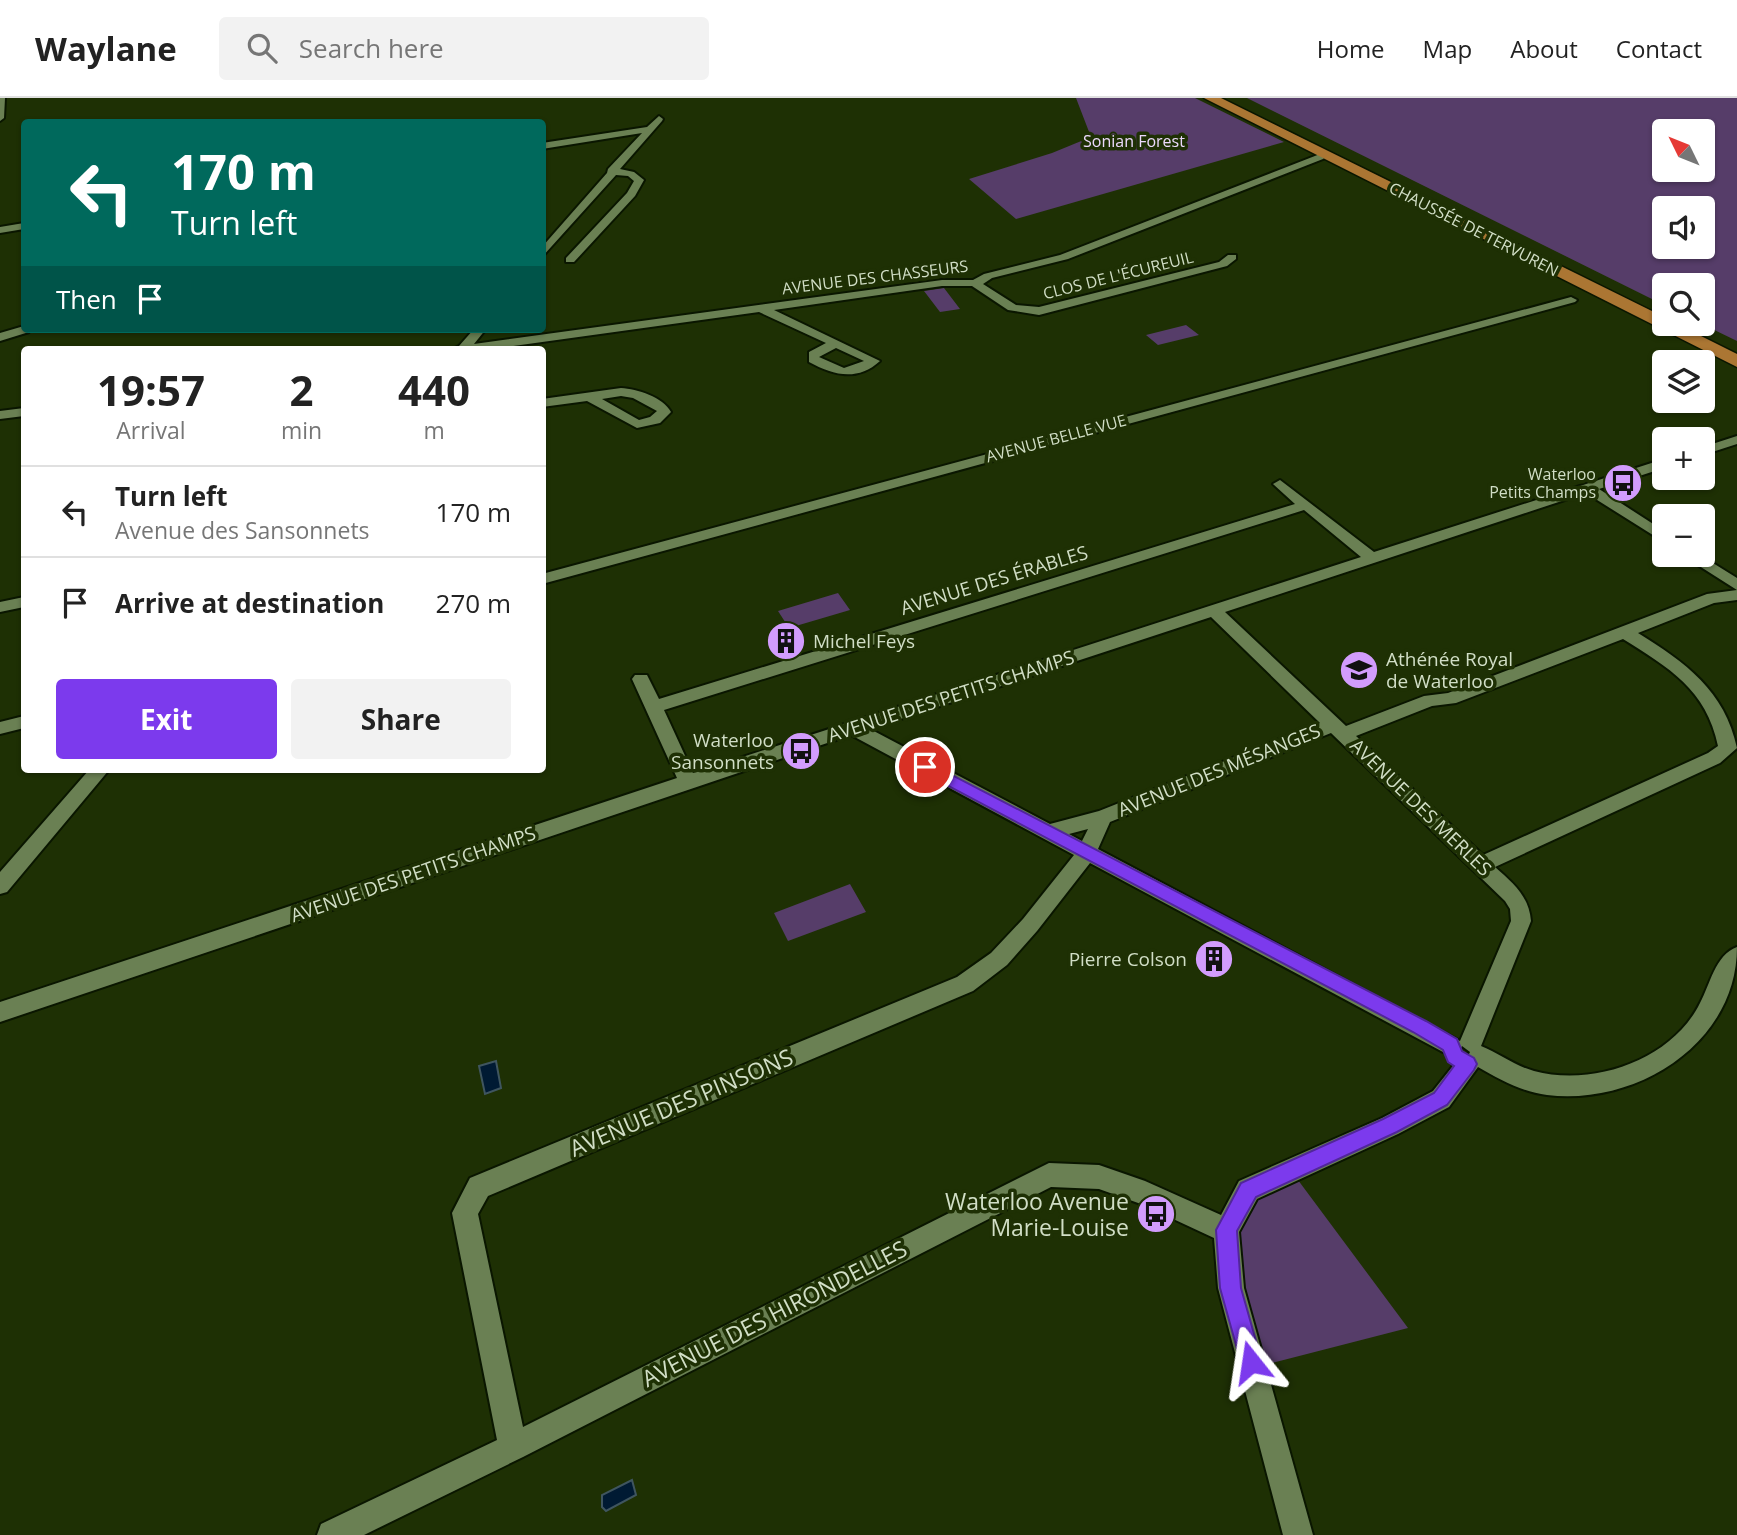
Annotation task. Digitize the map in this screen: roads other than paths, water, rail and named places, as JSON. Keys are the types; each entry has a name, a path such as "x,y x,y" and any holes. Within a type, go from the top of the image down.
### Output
{"highway":[{"name":"CHAUSSÉE DE TERVUREN","path":"1211,98 1737,361"},
{"name":"CHAUSSÉE DE TERVUREN","path":"1225,98 1652,310"},
{"path":"1705,336 1737,352"}],"street":[{"path":"0,118 1,98"},
{"path":"546,249 659,119"},
{"path":"546,145 650,129"},
{"name":"AVENUE DES CHASSEURS","path":"490,346 948,282 975,283 988,276 1074,254 1320,157"},
{"path":"570,260 631,194 639,180 631,174 611,172"},
{"path":"0,230 21,226"},
{"name":"CLOS DE L'ÉCUREUIL","path":"975,283 1001,305 1022,311 1039,311 1223,264 1232,257"},
{"name":"AVENUE BELLE VUE","path":"546,578 1571,300"},
{"path":"793,322 790,317 793,313 814,301"},
{"path":"762,309 836,343"},
{"path":"0,337 21,330"},
{"path":"465,346 476,333"},
{"path":"546,402 588,396 628,391 664,412 655,420 637,424 588,396"},
{"path":"0,415 21,412"},
{"path":"1715,447 1737,439"},
{"name":"AVENUE DES PETITS CHAMPS","path":"0,1012 688,782 1652,467"},
{"path":"1280,484 1372,558"},
{"path":"1588,488 1652,530"},
{"name":"AVENUE DES ÉRABLES","path":"655,707 1306,505"},
{"path":"1707,567 1736,588"},
{"name":"AVENUE DES MÉSANGES","path":"1048,832 1103,817 1345,733 1443,706 1450,699 1713,598 1724,599 1736,588"},
{"path":"0,607 21,602"},
{"name":"AVENUE DES MERLES","path":"1213,610 1512,895 1520,908 1521,921 1467,1052 1440,1099 1390,1126 1248,1190 1226,1230"},
{"path":"1480,864 1714,758 1728,748 1725,727 1691,676 1629,630"},
{"path":"640,679 688,782"},
{"path":"0,728 21,723"},
{"path":"852,728 1467,1052 1520,1077 1544,1084 1577,1086 1614,1081 1653,1064 1681,1044 1704,1019 1737,956"},
{"path":"0,886 97,773"},
{"name":"AVENUE DES MÉSANGES","path":"1087,852 1103,817"},
{"name":"AVENUE DES PINSONS","path":"513,1447 465,1213 479,1187 965,984 999,959 1030,925 1087,852"},
{"name":"AVENUE DES HIRONDELLES","path":"332,1535 513,1447 1049,1175 1099,1177 1145,1193 1226,1230"},
{"path":"1226,1230 1231,1288 1298,1535"}],"water":[{"path":"496,1061 501,1088 485,1094 479,1066"},
{"path":"632,1480 636,1495 606,1511 602,1507 602,1495"}],"place":[{"name":"Waterloo Petits Champs","path":"1623,483"},
{"name":"Michel Feys","path":"786,641"},
{"name":"Athénée Royal de Waterloo","path":"1359,670"},
{"name":"Waterloo Sansonnets","path":"801,751"},
{"name":"Pierre Colson","path":"1214,959"},
{"name":"Waterloo Avenue Marie-Louise","path":"1156,1214"}],"park label":[{"name":"Sonian Forest","path":"1134,141"}]}
